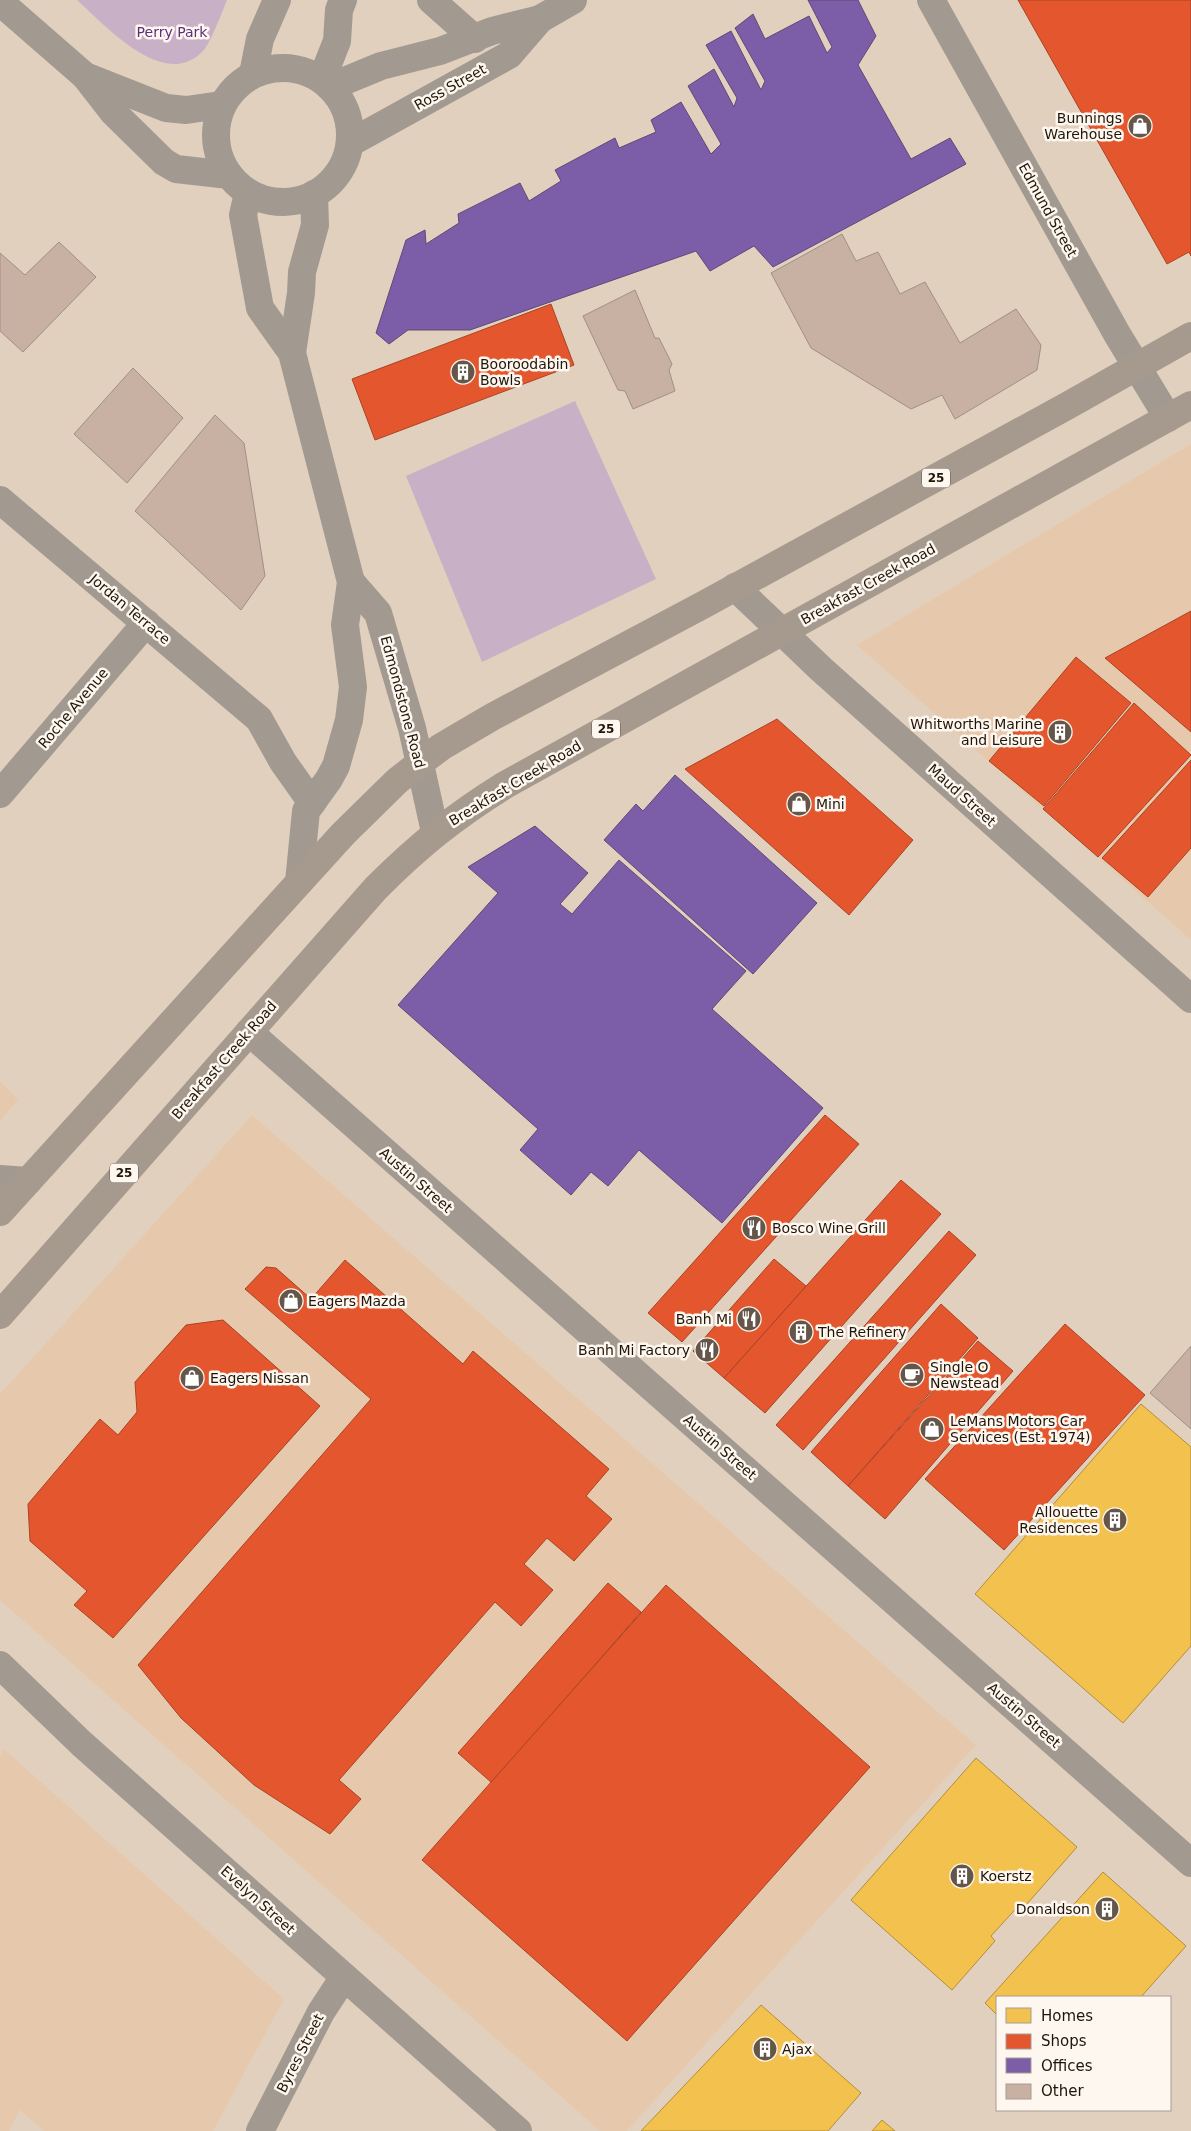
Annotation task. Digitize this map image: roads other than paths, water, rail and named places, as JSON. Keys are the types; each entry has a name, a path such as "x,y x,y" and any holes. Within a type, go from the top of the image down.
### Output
{"main road":[{"name":"25","path":"0,1212 299,882 381,797 441,746 735,587 1191,336"},
{"name":"Breakfast Creek Road","path":"0,1315 376,888 435,832 470,807 506,785 1179,412"}],"street":[{"path":"253,74 260,39 277,0"},
{"path":"326,83 337,41 339,10 342,0"},
{"path":"431,0 475,39"},
{"name":"Ross Street","path":"326,83 381,66 440,52 492,31 540,18 573,0"},
{"name":"Edmund Street","path":"931,0 1136,367 1179,412"},
{"path":"0,2 85,76 113,112 164,162 176,169 238,184 270,201 292,202 314,194 332,182 344,164 350,143 349,122 342,103 326,83 306,71 270,68 253,74 235,87 222,105 216,122 215,141 220,159 238,184"},
{"name":"Ross Street","path":"350,143 509,55 540,18"},
{"path":"85,76 166,108 186,110 222,105"},
{"name":"Edmondstone Road","path":"238,184 260,308 292,353 351,582 346,624 353,687 349,720 336,766 306,811 299,882"},
{"name":"Edmondstone Road","path":"292,353 301,293 302,272 315,225 314,194"},
{"name":"Jordan Terrace","path":"0,500 259,719 283,762 312,803"},
{"name":"Edmondstone Road","path":"351,582 378,613 407,710 435,832"},
{"name":"Maud Street","path":"735,587 781,632 1191,999"},
{"name":"Roche Avenue","path":"0,794 146,623"},
{"name":"Austin Street","path":"248,1032 1191,1863"},
{"path":"0,1178 28,1181"},
{"name":"Evelyn Street","path":"1,1668 82,1744 518,2131"},
{"name":"Byres Street","path":"260,2131 321,2012 344,1977"}],"place":[{"name":"Bunnings Warehouse","path":"1140,126"},
{"name":"Booroodabin Bowls","path":"463,372"},
{"name":"Whitworths Marine and Leisure","path":"1060,732"},
{"name":"Mini","path":"799,804"},
{"name":"Bosco Wine Grill","path":"754,1228"},
{"name":"Eagers Mazda","path":"291,1301"},
{"name":"Banh Mi","path":"749,1319"},
{"name":"The Refinery","path":"801,1332"},
{"name":"Banh Mi Factory","path":"707,1350"},
{"name":"Single O Newstead","path":"912,1375"},
{"name":"Eagers Nissan","path":"192,1378"},
{"name":"LeMans Motors Car Services (Est. 1974)","path":"932,1429"},
{"name":"Allouette Residences","path":"1115,1520"},
{"name":"Koerstz","path":"962,1876"},
{"name":"Donaldson","path":"1107,1909"},
{"name":"Ajax","path":"765,2049"}],"park label":[{"name":"Perry Park","path":"172,32"}]}
